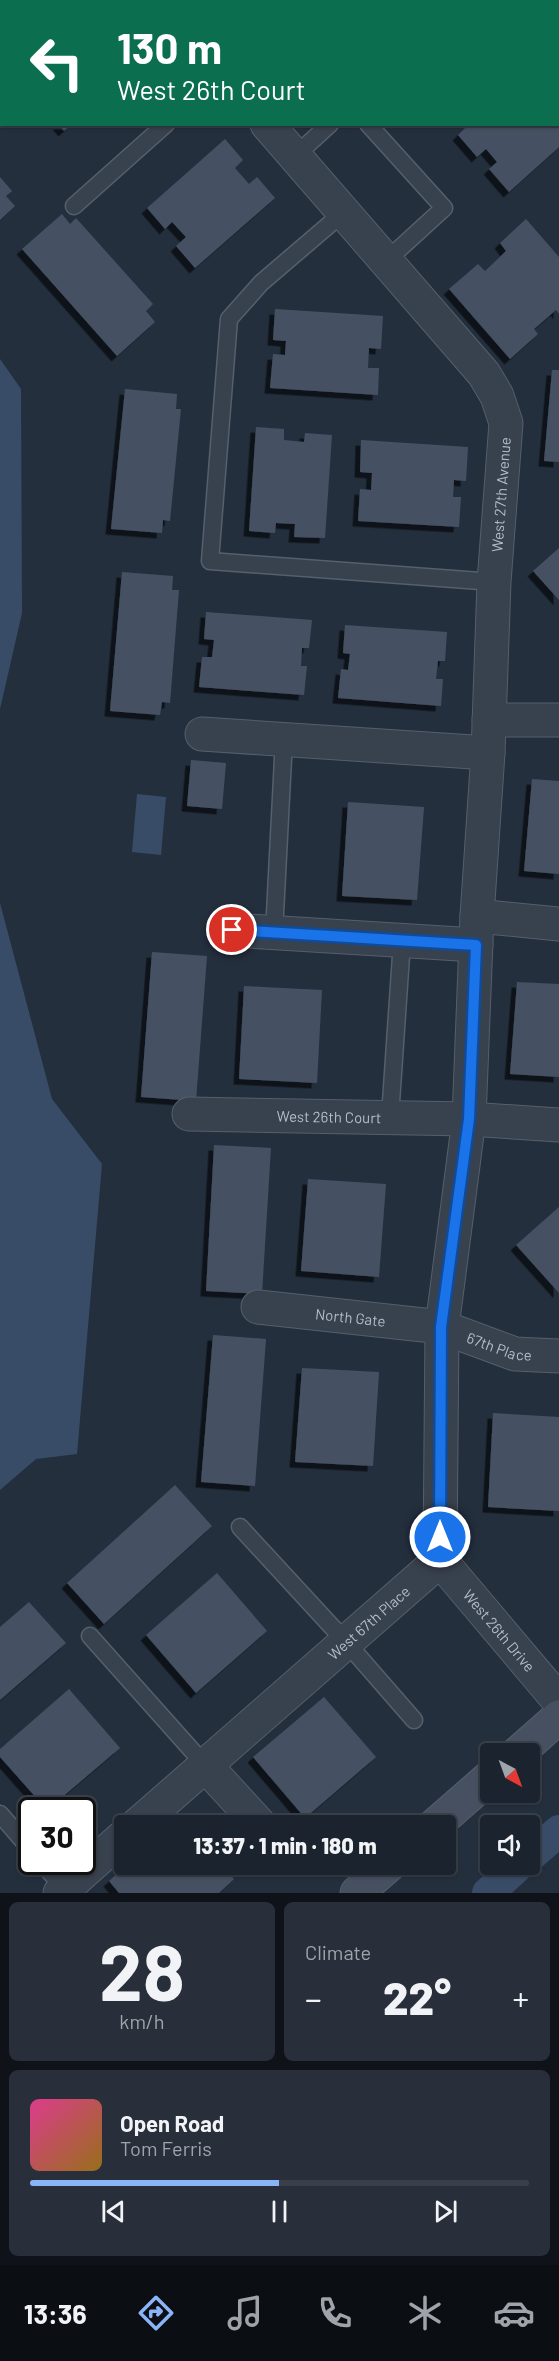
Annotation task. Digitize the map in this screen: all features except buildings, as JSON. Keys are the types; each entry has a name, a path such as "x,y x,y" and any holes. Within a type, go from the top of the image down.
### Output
{"main road":[{"path":"529,1743 559,1717"},
{"path":"446,1815 480,1785"},
{"path":"357,1893 377,1875"}],"street":[{"name":"West 27th Avenue","path":"269,126 484,374 497,396 506,423 494,582 488,753 476,931"},
{"path":"489,720 559,720"},
{"path":"201,734 488,753"},
{"path":"232,930 402,941 476,931 559,924"},
{"path":"440,1560 441,1327 469,1119 476,931"},
{"name":"West 26th Court","path":"189,1114 469,1119 559,1125"},
{"name":"North Gate","path":"258,1307 441,1327"},
{"name":"67th Place","path":"441,1327 515,1354 559,1356"},
{"name":"West 67th Place","path":"148,1815 440,1560"},
{"name":"West 26th Drive","path":"440,1560 559,1701"},
{"path":"205,1765 251,1815"},
{"path":"65,1892 114,1845"}],"lane":[{"path":"74,206 164,126"},
{"path":"295,156 328,126"},
{"path":"370,126 444,208 386,261"},
{"path":"344,212 261,283 229,319 210,561 494,582"},
{"path":"274,933 284,739"},
{"path":"390,1117 402,941"},
{"path":"240,1527 414,1720"},
{"path":"90,1636 205,1765"},
{"path":"0,1814 18,1835"},
{"path":"51,1875 65,1892"}],"water":[{"path":"0,359 21,389 22,613 0,709"},
{"path":"137,794 166,797 161,855 132,852"},
{"path":"0,903 52,1099 102,1164 77,1454 36,1459 0,1490"}],"waterway":[{"path":"540,1847 559,1831"},
{"path":"488,1893 508,1875"}],"route":[{"path":"232,930 476,945 469,1119 441,1327 440,1537"}]}
